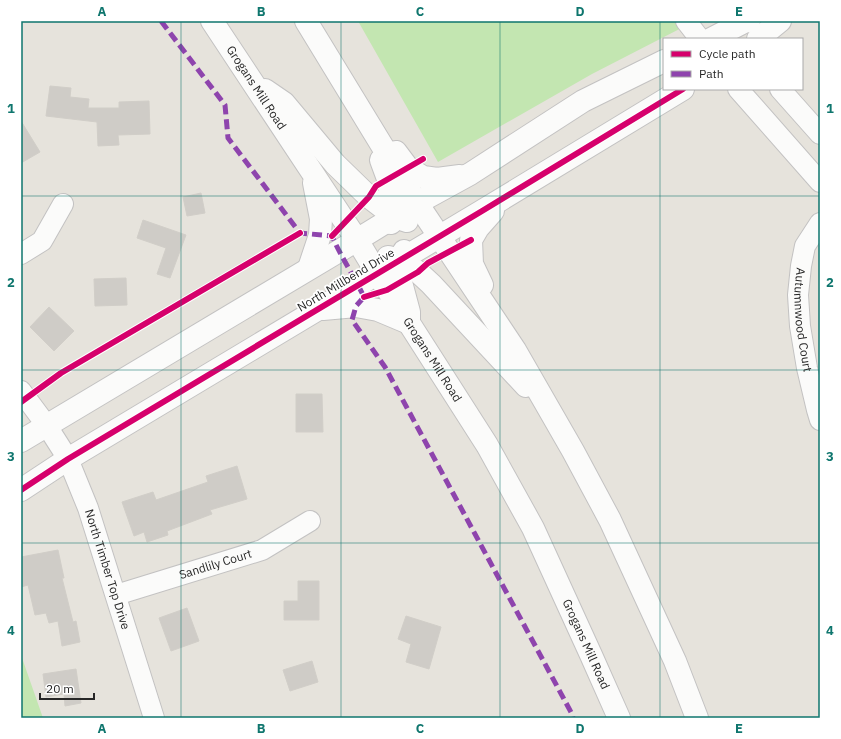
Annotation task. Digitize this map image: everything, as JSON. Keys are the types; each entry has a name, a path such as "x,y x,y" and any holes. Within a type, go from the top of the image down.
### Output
{"main road":[{"name":"Grogans Mill Road","path":"212,21 357,240 375,263 409,323 487,445 533,528 618,718"},
{"path":"306,21 417,204 515,350 552,413 610,520 675,661 697,718"},
{"path":"759,38 780,21"},
{"path":"714,38 747,26"},
{"path":"21,441 309,268 470,174 583,101 663,61"},
{"path":"251,80 284,103 335,164 369,197 395,217 418,225 440,237"},
{"name":"North Millbend Drive","path":"400,260 681,90"},
{"path":"366,120 384,136 408,168 423,177 437,179 470,174"},
{"path":"366,120 388,179 395,217 375,263"},
{"path":"309,268 320,235 321,219 312,172"},
{"path":"506,197 478,228 471,240 472,264 515,350"},
{"path":"317,310 356,306 378,310 409,323 409,312 401,282 400,260 418,225 417,204"},
{"path":"375,263 400,260 418,272 552,413"},
{"name":"North Millbend Drive","path":"21,490 68,459 317,310 375,263"}],"street":[{"path":"686,21 699,38"},
{"path":"739,90 820,182"},
{"path":"781,90 820,134"},
{"path":"21,254 42,241 62,204"},
{"name":"Autumnwood Court","path":"820,223 805,246 800,266 798,294 800,326 807,368 820,420"},
{"name":"North Timber Top Drive","path":"21,391 48,426 68,459 88,508 154,718"},
{"name":"Sandlily Court","path":"116,595 262,550 310,521"}],"green space":[{"path":"358,21 695,21 592,74 438,162"},
{"path":"21,655 43,718 21,718"}],"building":[{"path":"50,86 71,88 70,97 89,99 88,108 119,108 119,102 149,101 150,134 118,135 119,145 98,146 97,122 46,116"},
{"path":"21,121 40,152 21,163"},
{"path":"201,193 205,213 187,216 183,197"},
{"path":"143,220 186,235 170,278 157,274 166,248 137,238"},
{"path":"126,278 127,305 95,306 94,279"},
{"path":"49,307 74,331 54,351 30,327"},
{"path":"296,394 322,394 323,432 296,432"},
{"path":"237,466 247,499 210,510 212,514 167,531 168,535 147,542 144,532 134,536 122,502 153,492 156,500 208,482 206,476"},
{"path":"58,550 64,578 62,578 73,622 76,621 80,642 62,646 58,621 49,623 46,613 35,615 28,585 21,587 21,557"},
{"path":"298,581 319,581 319,620 284,620 284,601 298,601"},
{"path":"187,608 199,641 171,651 159,618"},
{"path":"406,616 441,627 429,669 406,662 411,644 398,639"},
{"path":"312,661 318,682 290,691 283,670"},
{"path":"76,669 81,703 65,706 64,694 46,697 43,674"}],"marked path":[{"path":"161,21 225,105 228,138 300,233 332,236 364,297 356,306 352,320 385,367 573,718"}],"cycle path":[{"path":"21,490 68,459 453,229 681,90"},
{"path":"332,236 369,197 376,186 423,159"},
{"path":"21,402 61,373 300,233"},
{"path":"364,297 387,290 418,272 428,263 471,240"}]}
